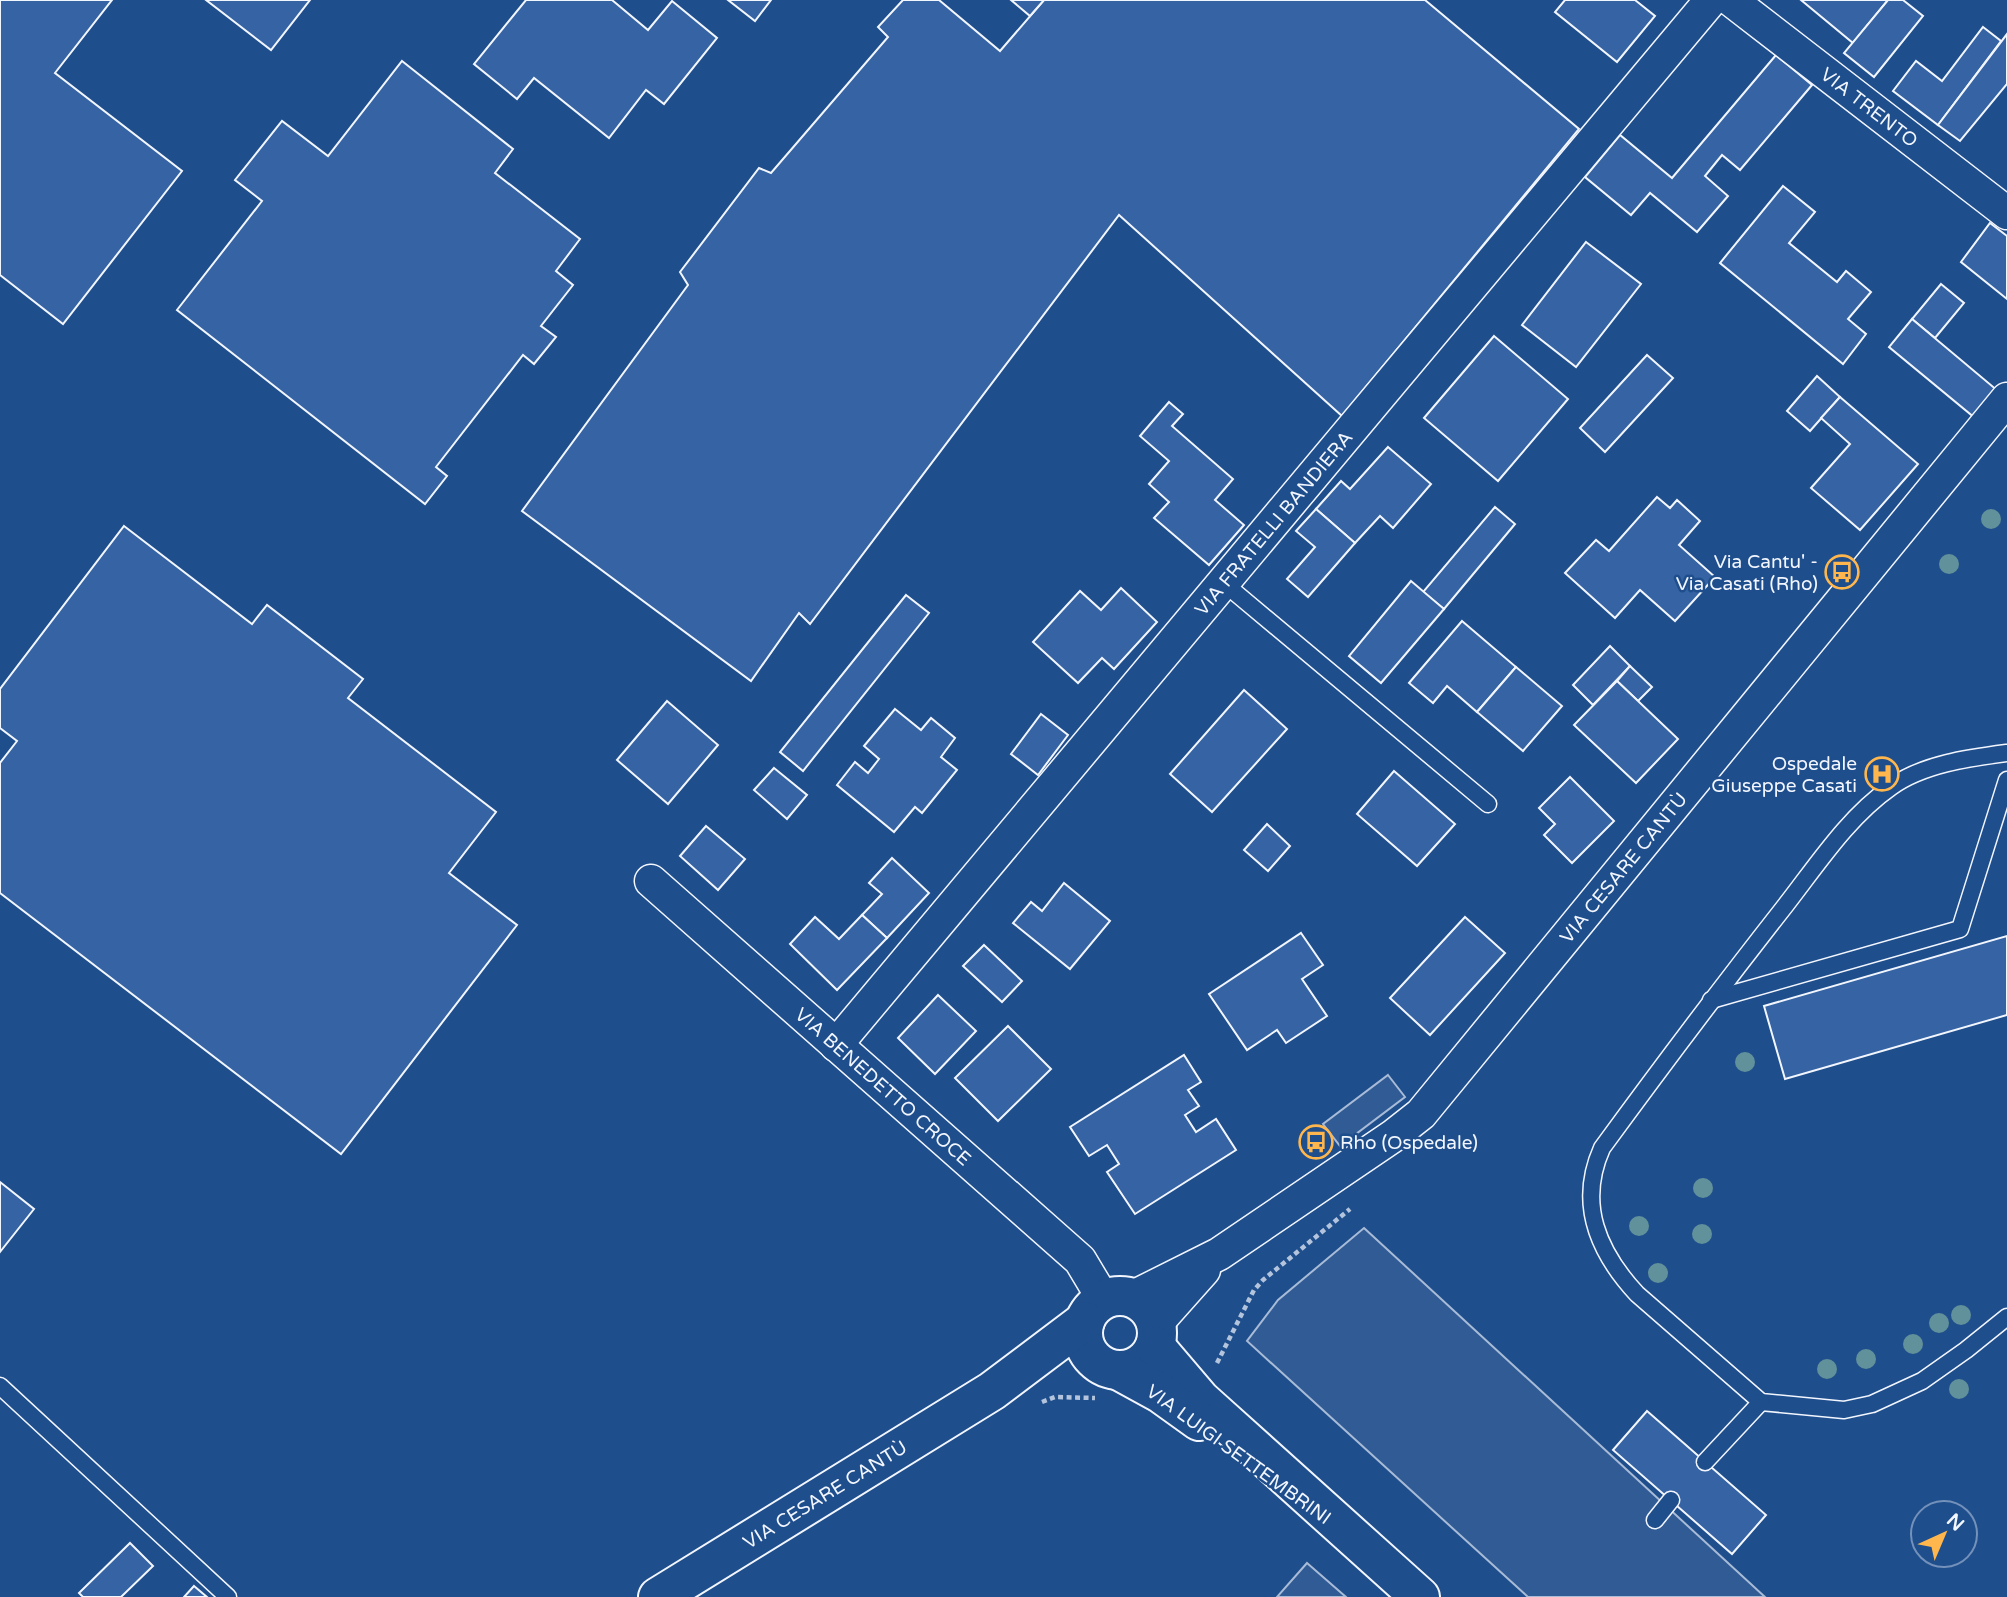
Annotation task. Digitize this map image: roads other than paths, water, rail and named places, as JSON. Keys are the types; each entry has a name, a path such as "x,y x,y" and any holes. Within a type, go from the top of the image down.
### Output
{"street":[{"name":"VIA FRATELLI BANDIERA","path":"836,1045 1225,584 1711,0"},
{"name":"VIA TRENTO","path":"1731,0 2007,213"},
{"name":"VIA CESARE CANTÙ","path":"658,1597 992,1391 1126,1318 1393,1136 1421,1114 2007,399"},
{"name":"VIA BENEDETTO CROCE","path":"651,881 1080,1261 1126,1318"},
{"path":"1126,1318 1141,1364 1111,1369 1095,1361 1084,1342 1126,1318"},
{"name":"VIA LUIGI SETTEMBRINI","path":"1126,1318 1201,1400 1420,1597"},
{"name":"VIA CESARE CANTÙ","path":"992,1391 1078,1367 1111,1369"},
{"name":"VIA LUIGI SETTEMBRINI","path":"1111,1369 1160,1393 1357,1541"}],"lane":[{"path":"1225,584 1488,804"},
{"path":"2007,753 1972,757 1910,775 1875,799 1839,837 1712,1000 1602,1148 1593,1173 1591,1203 1602,1246 1622,1278 1761,1402 1844,1410 1871,1404 1922,1381 2007,1317"},
{"path":"1712,1000 1960,929 2007,780"},
{"path":"0,1387 229,1597"},
{"path":"1705,1462 1761,1402"},
{"path":"1655,1520 1671,1500"}],"place":[{"name":"Via Cantu' - Via Casati (Rho)","path":"1842,572"},
{"name":"Ospedale Giuseppe Casati","path":"1882,774"},
{"name":"Rho (Ospedale)","path":"1316,1142"}]}
